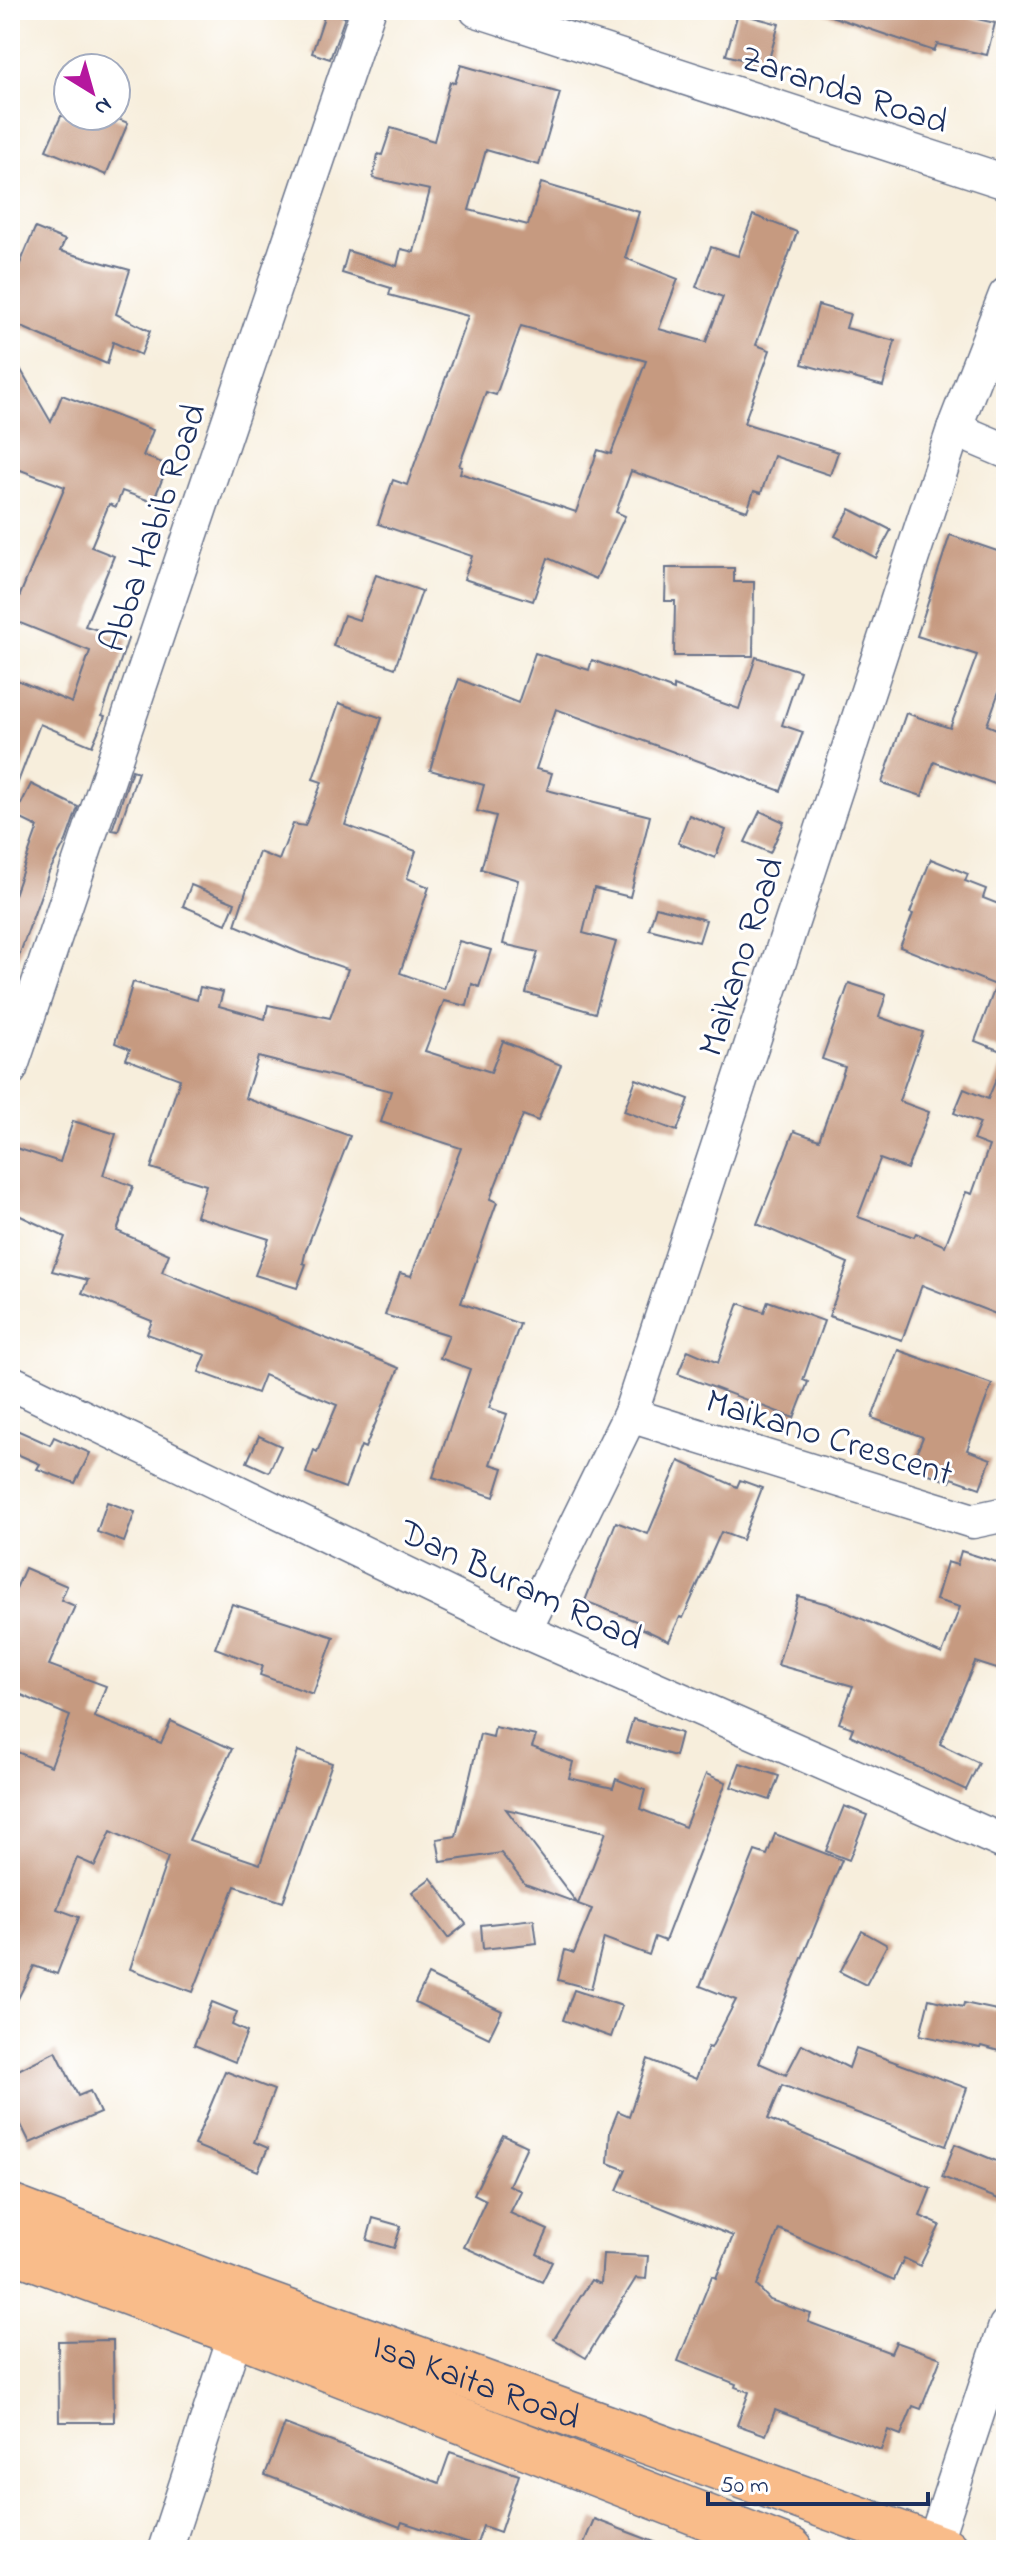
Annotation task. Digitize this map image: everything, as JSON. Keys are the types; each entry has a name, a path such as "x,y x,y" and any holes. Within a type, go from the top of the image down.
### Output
{"main road":[{"name":"Isa Kaita Road","path":"10,2207 937,2549"},
{"name":"Isa Kaita Road","path":"10,2249 236,2333 791,2550"}],"street":[{"name":"Abba Habib Road","path":"10,1069 368,10"},
{"name":"Zaranda Road","path":"477,10 1006,182"},
{"name":"Maikano Road","path":"524,1631 630,1415 954,429 1006,295"},
{"path":"954,429 1006,451"},
{"name":"Dan Buram Road","path":"10,1382 524,1631 1006,1843"},
{"name":"Maikano Crescent","path":"630,1415 973,1521 1006,1514"},
{"path":"937,2549 1006,2326"},
{"path":"165,2550 236,2333"}],"building":[{"path":"826,10 937,10 995,23 987,55 937,44 934,51 825,14"},
{"path":"326,11 345,17 330,59 312,53"},
{"path":"738,13 779,24 767,66 726,55"},
{"path":"461,65 560,93 539,165 486,150 469,210 528,225 541,183 639,212 625,258 678,279 659,329 706,342 723,297 696,287 711,247 738,256 753,215 797,232 756,345 770,350 744,423 838,452 830,475 774,456 761,493 754,491 747,511 631,471 616,512 625,516 596,579 548,558 533,601 464,579 472,556 378,524 393,480 407,485 468,316 389,295 391,288 342,273 348,251 397,266 401,249 414,252 430,190 373,178 378,154 382,155 391,128 434,141 450,82 455,83","holes":["521,326 646,361 611,454 598,450 576,512 460,473 462,467 459,466 486,392 496,395"]},
{"path":"54,132 124,132 106,175 46,150"},
{"path":"35,228 65,240 60,251 130,270 116,314 150,331 141,355 113,342 107,364 10,322 10,288"},
{"path":"818,305 850,314 846,328 895,341 883,386 802,364"},
{"path":"10,351 51,422 62,395 153,430 143,456 168,465 153,502 122,491 116,507 109,504 91,547 114,556 85,626 128,639 102,715 105,716 92,746 40,724 12,798 10,677 72,703 90,651 10,619 65,487 10,466"},
{"path":"850,509 891,530 876,558 835,536"},
{"path":"950,535 1006,554 1006,672 987,725 1006,733 1006,788 934,762 922,796 882,783 906,713 950,728 977,655 917,636"},
{"path":"666,568 734,568 734,582 754,582 753,656 674,656 675,601 665,601"},
{"path":"376,575 422,591 395,668 333,646 344,615 359,620"},
{"path":"535,653 589,670 592,660 674,690 674,686 739,709 756,657 800,671 782,725 803,732 781,791 556,709 536,769 552,773 547,790 650,816 630,897 594,888 583,933 616,942 595,1013 526,993 538,952 503,944 518,880 481,869 496,816 477,811 484,785 430,770 459,679 518,703"},
{"path":"339,703 382,718 345,825 416,851 407,878 429,887 400,973 444,989 459,941 491,950 479,987 472,984 467,1006 444,1001 425,1051 491,1072 503,1041 561,1065 538,1121 523,1115 490,1199 497,1202 461,1303 520,1324 489,1408 507,1414 490,1464 503,1468 494,1497 433,1477 470,1369 440,1358 449,1335 385,1315 400,1273 411,1276 461,1148 381,1122 391,1091 258,1057 245,1098 350,1136 306,1250 303,1263 306,1264 297,1288 255,1275 269,1239 196,1216 206,1185 151,1168 180,1079 126,1059 130,1049 115,1043 133,982 197,1000 200,987 223,992 219,1006 265,1019 268,1005 330,1018 348,969 300,953 235,925 259,852 279,860 293,824 305,826 322,782 313,779"},
{"path":"132,770 138,772 118,831 112,830"},
{"path":"31,784 78,807 66,841 49,872 13,973 10,972 10,906 38,827 15,816"},
{"path":"760,811 784,822 770,853 745,842"},
{"path":"689,815 726,830 715,858 678,843"},
{"path":"931,859 968,874 965,881 986,889 983,898 1006,907 1006,1053 975,1041 996,985 900,947"},
{"path":"191,885 235,903 226,924 183,906"},
{"path":"656,907 706,920 699,942 649,929"},
{"path":"849,983 886,995 879,1017 923,1032 899,1101 929,1112 907,1169 880,1159 858,1217 914,1237 916,1233 945,1246 966,1192 972,1194 989,1146 973,1140 980,1123 954,1113 964,1089 988,1099 1006,1056 1006,1318 922,1285 902,1340 829,1316 848,1263 757,1224 794,1131 819,1140 845,1067 822,1059"},
{"path":"636,1079 689,1099 677,1131 624,1111"},
{"path":"73,1121 116,1134 103,1175 133,1186 117,1231 169,1254 162,1272 399,1368 365,1448 361,1446 345,1488 306,1473 337,1405 264,1375 257,1393 199,1372 206,1355 147,1334 152,1321 82,1293 88,1280 52,1271 65,1237 10,1211 10,1146 60,1162"},
{"path":"768,1301 824,1321 803,1380 808,1382 794,1418 678,1374 688,1350 718,1363 739,1303 764,1312"},
{"path":"898,1350 992,1384 967,1450 991,1459 980,1488 952,1478 950,1482 911,1467 923,1437 872,1418"},
{"path":"10,1427 50,1445 54,1437 90,1453 75,1483 37,1469 40,1464 10,1451"},
{"path":"259,1436 281,1446 269,1472 247,1462"},
{"path":"679,1461 737,1487 740,1480 762,1488 742,1540 721,1532 683,1618 680,1617 669,1641 639,1627 641,1623 585,1601 616,1522 648,1534"},
{"path":"107,1502 135,1512 124,1542 97,1532"},
{"path":"961,1551 1006,1565 1006,1672 975,1662 940,1744 979,1763 966,1790 850,1735 853,1728 839,1723 853,1686 778,1665 798,1596 828,1604 942,1654 960,1607 936,1600 947,1562 957,1565"},
{"path":"25,1568 67,1586 61,1600 75,1606 49,1665 106,1686 94,1717 161,1743 171,1721 232,1749 189,1840 260,1864 298,1751 332,1763 283,1902 235,1886 193,1992 130,1969 168,1857 111,1831 95,1866 77,1858 57,1909 79,1917 57,1974 34,1966 10,2015 10,1749 51,1766 70,1716 10,1690 10,1602"},
{"path":"232,1604 334,1637 313,1694 260,1675 263,1666 215,1648"},
{"path":"633,1719 681,1733 675,1756 626,1742"},
{"path":"495,1727 536,1736 532,1747 573,1762 569,1778 613,1788 616,1779 645,1790 640,1809 685,1827 706,1774 726,1782 665,1941 655,1937 649,1955 604,1938 591,1989 558,1980 565,1950 574,1953 592,1909 578,1904 606,1832 506,1809 577,1903 525,1884 501,1853 441,1862 437,1839 456,1836 480,1734 493,1737"},
{"path":"740,1763 779,1776 770,1800 731,1787"},
{"path":"844,1806 867,1815 849,1860 826,1851"},
{"path":"775,1834 842,1860 759,2063 786,2075 802,2044 849,2068 856,2048 967,2088 946,2146 782,2085 768,2119 931,2188 920,2216 940,2225 920,2266 904,2258 894,2280 779,2229 757,2286 770,2300 811,2314 808,2322 891,2353 896,2342 941,2358 921,2409 913,2406 901,2435 888,2430 881,2450 775,2410 766,2435 737,2425 749,2392 678,2361 712,2276 716,2278 733,2236 617,2190 626,2170 608,2163 610,2131 618,2111 629,2116 648,2059 696,2079 708,2047 711,2048 736,2000 700,1986 755,1851 767,1855"},
{"path":"431,1878 466,1924 448,1938 412,1892"},
{"path":"534,1919 537,1943 483,1949 481,1925"},
{"path":"862,1931 887,1945 866,1985 840,1972"},
{"path":"428,1975 502,2011 489,2038 415,2002"},
{"path":"574,1990 622,2006 611,2037 563,2020"},
{"path":"929,1999 1006,2012 1006,2053 920,2035"},
{"path":"212,2002 237,2012 232,2025 247,2032 235,2062 194,2045"},
{"path":"56,2051 78,2096 90,2091 100,2113 30,2143 10,2103 10,2074"},
{"path":"225,2071 274,2090 254,2142 268,2148 258,2171 194,2145"},
{"path":"503,2135 527,2146 509,2185 521,2191 510,2213 548,2230 537,2254 552,2262 542,2282 464,2247 486,2200 474,2194"},
{"path":"955,2144 1006,2165 1006,2202 942,2177"},
{"path":"373,2218 401,2226 394,2248 367,2240"},
{"path":"603,2254 648,2256 646,2279 636,2278 586,2358 554,2339 591,2280 601,2284"},
{"path":"113,2340 114,2422 59,2422 58,2341"},
{"path":"285,2424 439,2483 450,2452 519,2475 500,2532 483,2526 476,2546 402,2522 400,2527 265,2475"},
{"path":"594,2519 670,2548 670,2550 581,2550"}]}
